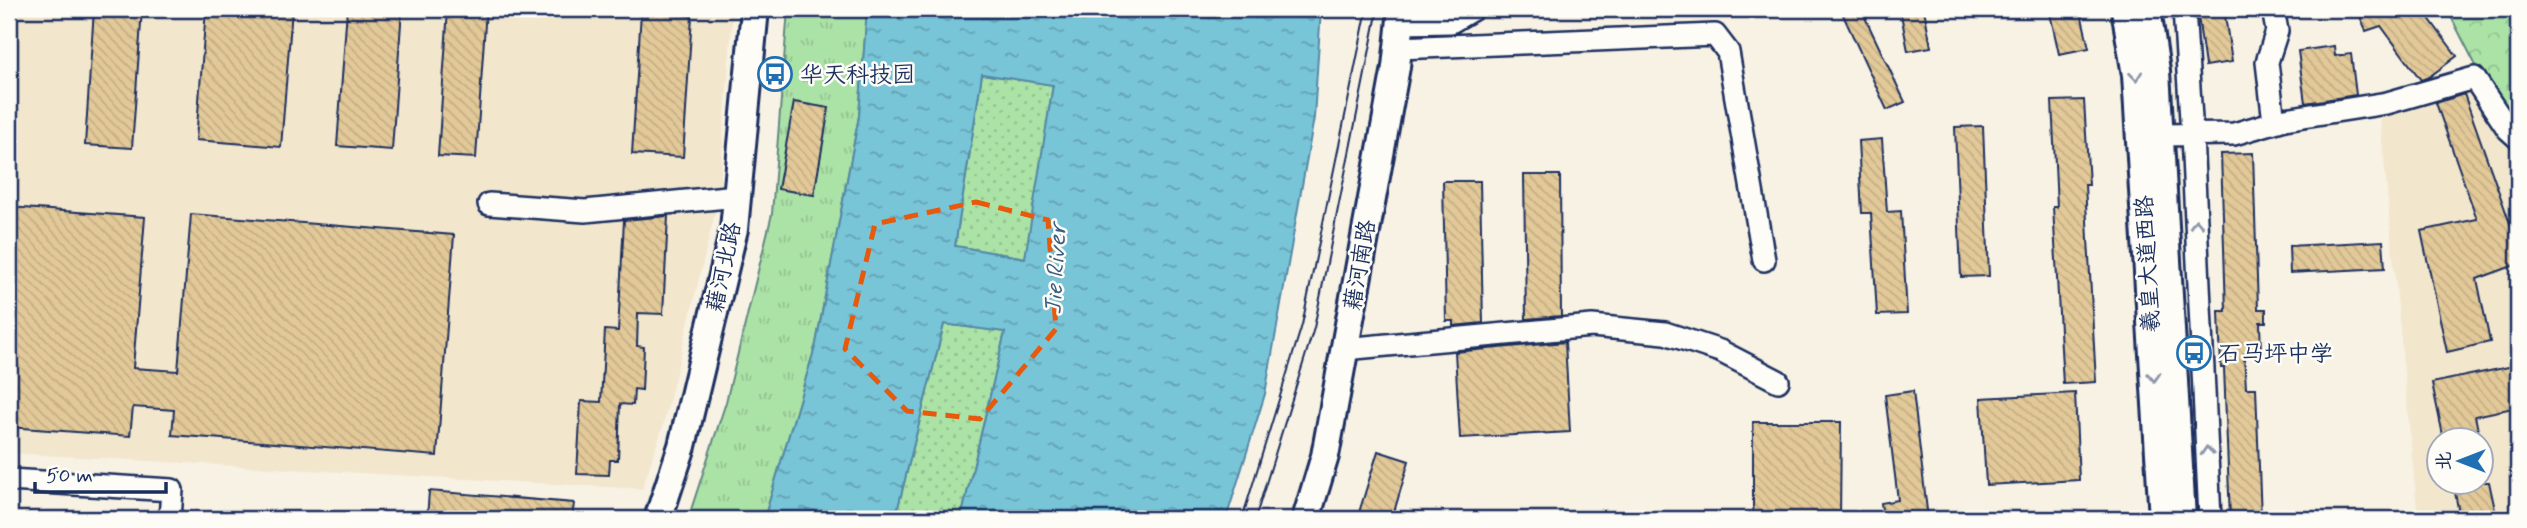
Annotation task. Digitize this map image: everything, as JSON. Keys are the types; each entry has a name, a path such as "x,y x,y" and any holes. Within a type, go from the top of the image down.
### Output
{"main road":[{"name":"藉河北路","path":"658,519 682,446 734,229 755,9"},
{"name":"藉河北路","path":"676,519 698,451 751,232 771,9"},
{"name":"羲皇大道西路","path":"2125,9 2136,75 2162,519"},
{"name":"羲皇大道西路","path":"2147,9 2155,71 2182,519"},
{"name":"藉河南路","path":"1306,519 1325,456 1400,27"}],"street":[{"path":"1400,27 1451,22 1473,9"},
{"path":"2184,9 2210,519"},
{"path":"2273,9 2277,32 2267,62 2274,122"},
{"path":"1400,27 1715,35 1728,51 1764,260"},
{"path":"2159,135 2234,134 2274,122 2387,103 2474,78 2508,129 2518,138"},
{"path":"489,204 585,211 737,196"},
{"path":"1344,349 1592,326 1665,333 1720,351 1778,381"},
{"path":"9,480 172,491 170,519"}],"highlighted area":[{"path":"976,202 1048,220 1056,329 980,419 907,411 845,349 875,224"}],"shaded area":[{"path":"9,9 733,9 719,197 663,426 642,489 9,453"},
{"path":"2481,76 2518,148 2518,519 2418,519 2380,118"}],"green space":[{"path":"788,9 867,9 859,116 816,344 764,519 688,519 726,402 772,214"},
{"path":"2447,9 2518,9 2518,148"},
{"path":"982,74 1053,85 1026,258 955,246"},
{"path":"944,324 1005,332 961,519 895,519"}],"water":[{"name":"Jie River","path":"867,9 1321,9 1314,118 1265,394 1226,519 961,519 1005,332 944,324 895,519 764,519 816,344 859,116","holes":["982,74 1053,85 1025,258 955,246"]}],"building":[{"path":"94,9 142,9 132,148 85,145"},
{"path":"206,9 292,9 281,147 196,140"},
{"path":"347,9 402,9 392,150 337,146"},
{"path":"448,9 486,9 476,158 438,156"},
{"path":"1861,9 1905,102 1887,110 1843,15"},
{"path":"1900,9 1924,9 1931,47 1908,51"},
{"path":"2049,9 2080,9 2089,48 2059,54"},
{"path":"2197,9 2224,9 2232,62 2205,66"},
{"path":"2357,9 2422,9 2457,56 2421,80 2381,26 2366,31"},
{"path":"641,12 692,16 683,157 632,154"},
{"path":"2334,46 2335,56 2351,54 2356,95 2305,103 2298,51"},
{"path":"2464,94 2518,246 2518,264 2477,279 2490,342 2447,352 2421,231 2477,219 2436,103"},
{"path":"2084,100 2089,185 2085,185 2096,382 2063,384 2053,207 2057,207 2052,101"},
{"path":"794,102 829,108 814,195 778,189"},
{"path":"1983,126 1989,276 1961,277 1955,127"},
{"path":"1882,139 1887,212 1901,211 1907,314 1877,315 1871,213 1862,213 1858,141"},
{"path":"2253,153 2258,309 2266,309 2266,322 2260,322 2261,354 2244,354 2246,388 2256,388 2261,519 2230,519 2219,311 2226,311 2221,154"},
{"path":"1524,175 1560,175 1561,316 1526,319"},
{"path":"1443,181 1480,181 1483,323 1453,326 1453,321 1446,321"},
{"path":"9,207 145,217 133,368 178,371 191,214 454,235 437,456 172,435 174,410 133,407 130,436 9,427"},
{"path":"668,216 663,314 638,313 637,346 644,347 642,390 634,389 633,405 620,404 618,460 610,460 609,475 577,474 581,401 601,402 605,330 618,331 624,220"},
{"path":"2383,241 2385,268 2290,273 2289,246"},
{"path":"1565,342 1570,432 1460,438 1455,352"},
{"path":"2518,365 2518,407 2475,416 2477,426 2441,426 2432,383"},
{"path":"1913,391 1928,519 1883,519 1881,503 1898,500 1885,395"},
{"path":"2075,393 2079,480 1986,485 1981,398"},
{"path":"1753,422 1841,422 1840,519 1753,519"},
{"path":"1378,451 1409,461 1392,519 1357,519"},
{"path":"429,491 574,503 572,519 427,519"},
{"path":"2456,496 2492,496 2497,519 2460,519"}],"tram line":[{"path":"1242,519 1302,325 1367,9"},
{"path":"1255,519 1314,328 1378,9"}],"place":[{"name":"华天科技园","path":"775,74"},
{"name":"石马坪中学","path":"2194,353"}]}
